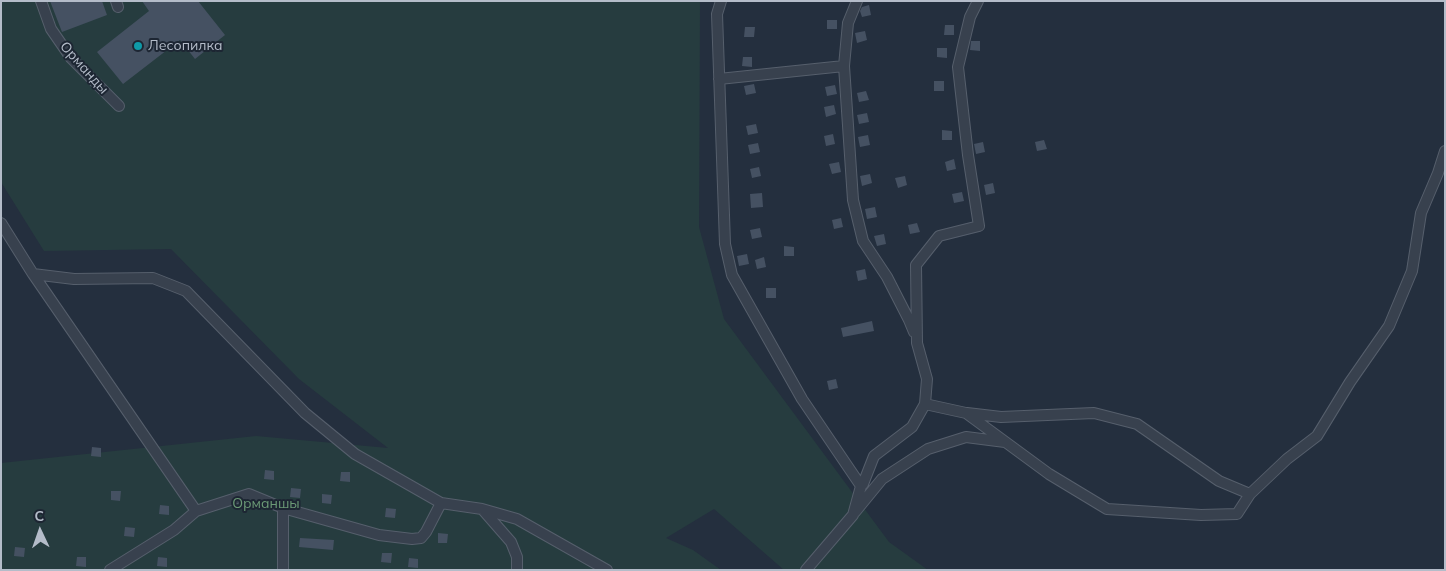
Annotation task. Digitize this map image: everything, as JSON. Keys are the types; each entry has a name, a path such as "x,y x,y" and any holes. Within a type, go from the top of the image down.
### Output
{"street":[{"name":"Орманды","path":"41,1 51,29 71,58 119,106"},
{"path":"721,1 717,14 725,244 732,275 802,399 861,486"},
{"path":"853,514 861,486 874,456 912,427 925,404 926,379 909,320 887,277 863,241 853,200 844,66 848,23 857,1"},
{"path":"917,343 916,264 939,236 979,226 968,155 958,67 970,17 978,1"},
{"path":"719,79 844,66"},
{"path":"966,413 1049,474 1107,508 1201,516 1237,514 1250,494 1287,459 1317,436 1350,382 1389,326 1412,271 1421,214 1445,151"},
{"path":"1,223 33,274 196,510"},
{"path":"33,274 74,279 153,278 186,291 305,413 355,454 441,503 482,509 517,519 607,570"},
{"path":"925,404 966,413 1001,417 1094,413 1137,424 1219,481 1250,494"},
{"path":"806,570 882,479 928,449 966,437 1005,442"},
{"path":"110,570 174,530 196,510 249,494 283,508 379,534 412,539 421,538 426,532 441,503"},
{"path":"283,508 283,570"},
{"path":"482,509 511,542 517,557 517,570"}],"green space":[{"name":"Орманшы","path":"1,1 700,1 699,227 724,319 889,542 928,570 784,570 714,509 666,538 693,550 721,570 1,570 1,463 256,436 388,448 299,379 171,249 44,251 1,182"}],"building":[{"path":"50,1 102,1 107,15 62,32"},
{"name":"Лесопилка","path":"142,1 198,1 225,35 195,59 180,40 123,84 97,52 149,11"},
{"path":"869,5 871,15 862,17 860,11 862,7"},
{"path":"827,20 837,20 837,29 827,29"},
{"path":"945,25 954,25 954,35 944,35"},
{"path":"745,27 755,27 754,37 744,37"},
{"path":"865,31 867,40 857,43 855,33"},
{"path":"971,41 980,41 980,51 970,50"},
{"path":"937,48 947,48 947,58 937,57"},
{"path":"743,57 752,57 752,67 742,66"},
{"path":"934,81 944,81 944,91 934,91"},
{"path":"754,84 756,93 746,95 744,86"},
{"path":"835,85 837,94 827,96 825,87"},
{"path":"866,91 869,100 859,102 857,93"},
{"path":"834,105 836,114 826,117 824,107"},
{"path":"867,113 869,122 859,124 857,115"},
{"path":"756,124 758,133 748,135 746,126"},
{"path":"942,130 952,131 952,140 942,140"},
{"path":"833,134 835,144 826,146 824,136"},
{"path":"868,135 870,145 860,147 858,137"},
{"path":"1044,140 1047,149 1037,151 1035,142"},
{"path":"983,142 985,152 976,154 974,144"},
{"path":"758,143 760,152 750,154 748,145"},
{"path":"954,159 956,169 947,171 945,162"},
{"path":"839,162 841,172 832,174 829,164"},
{"path":"759,167 761,176 752,178 750,169"},
{"path":"870,174 872,183 862,186 860,176"},
{"path":"905,176 907,185 898,188 895,178"},
{"path":"993,183 995,193 986,195 984,185"},
{"path":"962,192 964,201 954,203 952,194"},
{"path":"762,193 763,207 751,208 750,194"},
{"path":"875,207 877,217 867,219 865,209"},
{"path":"841,218 843,227 834,229 832,220"},
{"path":"917,223 920,232 910,234 908,225"},
{"path":"760,228 762,237 752,239 750,230"},
{"path":"884,234 886,244 877,246 874,236"},
{"path":"784,246 794,247 794,256 784,256"},
{"path":"747,254 749,264 739,266 737,256"},
{"path":"764,257 766,267 757,269 755,260"},
{"path":"865,269 867,279 858,281 856,271"},
{"path":"766,288 776,288 776,298 766,298"},
{"path":"872,321 874,331 843,337 841,328"},
{"path":"836,379 838,388 829,390 827,381"},
{"path":"92,447 101,448 101,457 91,456"},
{"path":"265,470 274,471 274,480 264,479"},
{"path":"341,472 350,472 350,482 340,481"},
{"path":"291,488 301,489 300,498 290,497"},
{"path":"111,491 121,491 120,501 111,500"},
{"path":"322,494 332,495 331,504 322,503"},
{"path":"160,505 169,506 169,515 159,514"},
{"path":"386,508 396,509 395,518 385,517"},
{"path":"125,527 135,528 134,537 124,536"},
{"path":"438,533 448,534 447,543 438,543"},
{"path":"300,538 334,540 333,550 299,547"},
{"path":"15,547 25,548 24,557 14,556"},
{"path":"382,553 392,553 391,563 381,562"},
{"path":"77,557 86,557 86,567 76,566"},
{"path":"158,557 167,558 167,567 157,566"},
{"path":"409,558 418,559 418,568 408,567"}],"place":[{"name":"Лесопилка","path":"138,46"}]}
